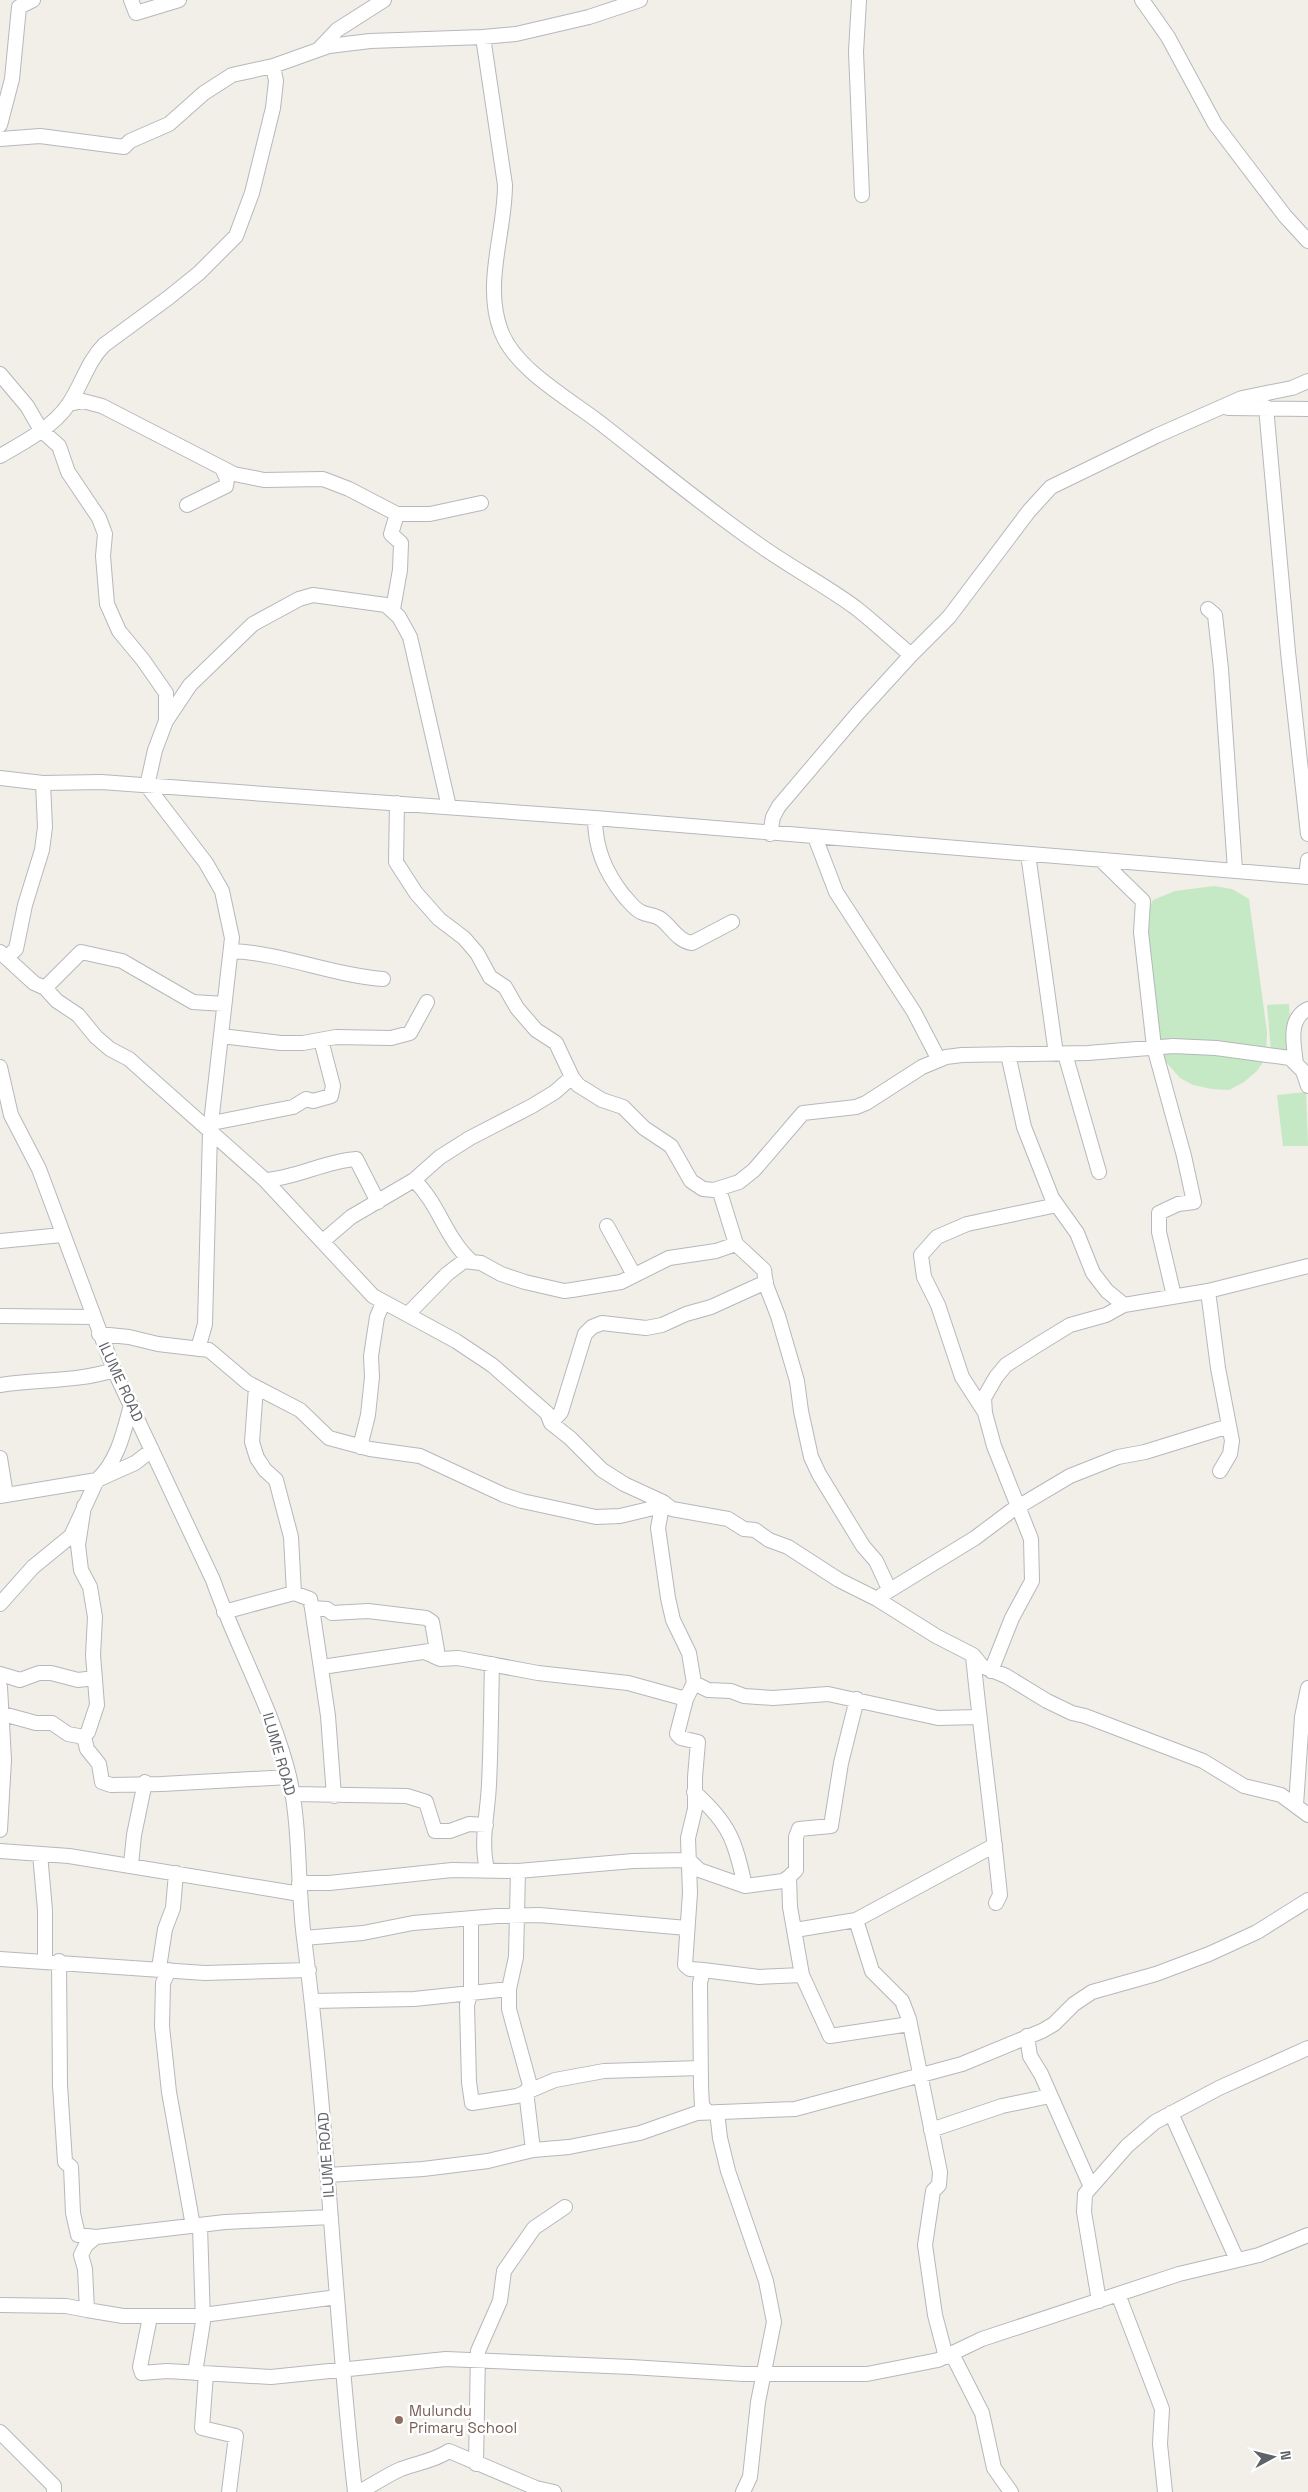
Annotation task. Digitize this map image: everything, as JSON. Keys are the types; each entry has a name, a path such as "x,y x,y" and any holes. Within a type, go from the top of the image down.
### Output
{"street":[{"path":"0,125 12,79 19,7 33,0"},
{"path":"131,0 136,13 179,0"},
{"path":"318,50 337,30 384,0"},
{"path":"0,138 40,136 124,148 130,141 169,124 218,82 247,70 273,66 329,46 362,42 516,34 589,17 640,0"},
{"path":"859,0 856,52 862,195"},
{"path":"1142,0 1168,37 1215,124 1285,216 1308,242"},
{"path":"483,37 505,185 505,201 495,272 494,296 500,329 507,346 550,386 702,503 759,545 855,608 911,655"},
{"path":"0,456 41,430 68,404 96,354 192,278 236,236 252,193 273,108 276,81 273,66"},
{"path":"0,374 27,406 41,430 59,446 68,472 92,506 104,528 106,604 119,631 143,660 166,693 166,721"},
{"path":"770,834 773,817 779,806 911,655 949,617 1029,511 1051,487 1156,436 1242,398 1292,388 1308,381"},
{"path":"68,404 83,401 102,406 234,474 256,479 324,479 397,514 430,514 481,504"},
{"path":"1217,410 1233,407 1308,410"},
{"path":"1266,407 1288,652 1308,834"},
{"path":"187,505 226,486 226,478 222,468"},
{"path":"392,609 400,570 401,543 391,534 397,514"},
{"path":"198,1349 206,1324 210,1127 231,951 230,921 222,891 206,863 147,786 155,750 166,721 190,685 242,632 299,599 313,595 343,601 386,605 392,609 410,637 449,807"},
{"path":"1208,608 1214,616 1221,670 1235,870"},
{"path":"0,778 42,783 101,782 595,818 1307,877 1308,860"},
{"path":"42,783 45,827 42,850 25,905 16,949 4,954 34,983 45,988 57,1001 78,1015 96,1037 110,1049 130,1059 210,1127 265,1180 323,1241 360,1285 383,1303 408,1314 492,1365 547,1413 551,1423 570,1438 602,1470 624,1484 672,1509 728,1519 744,1528 755,1530 769,1540 788,1547 839,1580 877,1599 936,1636 973,1655 982,1666 1006,1676 1048,1702 1072,1713 1085,1716 1194,1757 1244,1786 1281,1795 1308,1815"},
{"path":"396,803 396,862 405,877 439,920 455,929 464,938 477,953 490,977 505,987 517,1008 536,1030 556,1043 572,1077 578,1085 602,1100 623,1107 644,1128 671,1146 691,1181 702,1189 719,1189 748,1176 803,1113 842,1110 866,1103 922,1067 939,1060 962,1055 1061,1054 1154,1047 1216,1048 1284,1056 1303,1071 1308,1086"},
{"path":"595,818 597,845 603,862 613,882 642,913 653,914 679,938 692,943 732,922"},
{"path":"815,837 836,892 914,1012 939,1060"},
{"path":"1028,854 1061,1054 1099,1172"},
{"path":"1101,860 1143,901 1141,932 1154,1047 1184,1156 1194,1202 1178,1204 1159,1213 1159,1232 1174,1296"},
{"path":"231,951 272,955 329,971 383,979"},
{"path":"45,988 74,957 81,952 90,952 122,961 193,1002 224,1004"},
{"path":"221,1036 280,1043 303,1043 336,1037 391,1038 405,1035 415,1028 428,1002"},
{"path":"1296,1064 1294,1023 1301,1013 1308,1009"},
{"path":"210,1127 293,1107 306,1099 313,1101 331,1096 333,1086 321,1040"},
{"path":"1008,1054 1024,1127 1057,1206 1077,1233 1093,1273 1107,1291 1124,1305"},
{"name":"ILUME ROAD","path":"0,1067 6,1115 39,1169 99,1334 212,1580 224,1612 264,1702 289,1777 328,2175 341,2371 355,2492"},
{"path":"323,1241 351,1217 414,1180 440,1157 470,1138 532,1106 555,1092 572,1077"},
{"path":"265,1180 287,1178 340,1161 356,1159 378,1202"},
{"path":"414,1180 432,1199 443,1226 453,1237 461,1252 471,1261"},
{"path":"719,1189 736,1244 764,1270 797,1382 811,1457 819,1474 863,1546 876,1561 889,1589"},
{"path":"985,1413 962,1377 938,1305 924,1277 921,1255 937,1237 967,1224 1057,1206"},
{"path":"607,1226 634,1275"},
{"path":"0,1241 62,1235"},
{"path":"408,1314 456,1265 471,1261 482,1263 501,1274 564,1291 621,1282 669,1258 716,1252 736,1244"},
{"path":"991,1671 1012,1618 1032,1581 1031,1539 994,1446 985,1413 984,1398 996,1377 1006,1366 1070,1325 1106,1315 1124,1305 1208,1291 1308,1266"},
{"path":"551,1423 561,1412 585,1334 592,1327 602,1323 646,1328 662,1325 686,1314 712,1307 766,1282"},
{"path":"1208,1291 1218,1368 1232,1449 1220,1471"},
{"path":"360,1447 370,1396 372,1349 377,1317 383,1303"},
{"path":"0,1316 94,1317"},
{"path":"99,1334 209,1350 256,1387 300,1410 329,1438 360,1447 420,1456 504,1495 596,1517 620,1516 662,1504"},
{"path":"0,1385 20,1382 69,1380 114,1370"},
{"path":"256,1387 252,1442 257,1458 264,1470 276,1480 291,1537 294,1592"},
{"path":"0,1604 32,1567 71,1536 97,1480 107,1471 117,1450 131,1405"},
{"path":"877,1599 889,1589 958,1549 1019,1507 1070,1476 1118,1457 1145,1452 1228,1426"},
{"path":"0,1458 3,1495 97,1480 135,1463 152,1450"},
{"path":"662,1504 658,1528 668,1598 673,1620 689,1653 694,1683 686,1699 677,1734 681,1738 698,1742 694,1792 695,1809 688,1838 690,1893 685,1966 690,1969 759,1977 802,1975"},
{"path":"84,1506 78,1545 81,1570 90,1587 94,1617 93,1655 97,1705 88,1732 84,1737"},
{"path":"224,1612 294,1592 310,1599 322,1667 334,1796"},
{"path":"312,1608 327,1609 332,1613 368,1611 426,1618 432,1622 437,1650"},
{"path":"437,1650 428,1654 440,1659 458,1658 538,1674 628,1684 686,1699"},
{"path":"322,1667 437,1650"},
{"path":"973,1655 978,1717 988,1781 1000,1895 996,1903"},
{"path":"490,1870 487,1868 485,1861 483,1842 486,1825 492,1664"},
{"path":"0,1674 20,1680 45,1673 60,1677 69,1676 78,1680 95,1678"},
{"path":"694,1683 708,1690 731,1691 744,1696 773,1698 828,1694 938,1718 978,1717"},
{"path":"0,1687 4,1760 0,1830"},
{"path":"1296,1805 1302,1717 1308,1688"},
{"path":"0,1851 131,1865 176,1873 300,1888 329,1883 452,1870 518,1871 633,1861 689,1860 699,1870 745,1886 783,1881 796,1870 796,1837 800,1829 831,1826 841,1763 857,1699"},
{"path":"2,1706 36,1722 52,1723 68,1734 84,1737"},
{"path":"84,1737 87,1749 99,1764 102,1782 111,1785 289,1777"},
{"path":"131,1865 134,1835 145,1782"},
{"path":"694,1792 714,1810 728,1828 738,1855 745,1886"},
{"path":"292,1794 407,1796 426,1801 435,1831 450,1831 469,1824 486,1825"},
{"path":"795,1930 856,1920 995,1845"},
{"path":"40,1854 52,1961 65,2162 71,2167 76,2233 81,2236 96,2237 225,2222 330,2217"},
{"path":"518,1871 516,1957 509,1989 509,2009 528,2090 533,2150"},
{"path":"176,1873 173,1908 165,1929 162,2026 169,2092 197,2226 203,2315 200,2374 202,2428 236,2436 229,2492"},
{"path":"790,1877 790,1907 802,1975 830,2036 910,2024"},
{"path":"328,2175 488,2162 533,2150 568,2147 640,2133 684,2116 713,2112 795,2109 962,2064 1042,2031 1054,2024 1074,2004 1092,1992 1156,1974 1209,1954 1257,1932 1308,1900"},
{"path":"304,1938 363,1933 413,1923 518,1916 556,1916 687,1928"},
{"path":"471,1919 471,1992 467,2005 470,2099 475,2103 517,2096 555,2080 604,2071 700,2068"},
{"path":"856,1920 872,1971 902,2001 910,2024 940,2172 939,2185 933,2191 926,2256 935,2315 949,2356 982,2413 994,2468 1010,2492"},
{"path":"0,1959 52,1961 98,1967 164,1969 205,1973 309,1970"},
{"path":"703,1970 700,1983 702,2106 713,2112 728,2172 766,2281 774,2322 758,2402 750,2477 743,2492"},
{"path":"312,2001 414,1999 509,1989"},
{"path":"1027,2036 1030,2056 1092,2187"},
{"path":"1008,2045 1030,2056"},
{"path":"1099,2301 1083,2205 1085,2194 1140,2133 1170,2113 1308,2048"},
{"path":"931,2130 1002,2106 1050,2096"},
{"path":"1170,2113 1237,2260"},
{"path":"476,2464 475,2438 479,2409 478,2351 484,2333 500,2301 506,2265 534,2228 566,2207"},
{"path":"150,2317 141,2372 271,2377 446,2360 477,2360 763,2374 867,2374 949,2356 982,2339 1180,2274 1259,2255 1308,2235"},
{"path":"87,2310 85,2269 81,2255 86,2245 96,2237"},
{"path":"1118,2294 1162,2409 1160,2444 1165,2492"},
{"path":"0,2305 66,2306 150,2317 203,2315 337,2297"},
{"path":"0,2432 54,2486 54,2492"},
{"path":"359,2492 398,2470 422,2461 437,2459 449,2451 466,2456 476,2464 536,2488 554,2492"}],"green space":[{"path":"1214,886 1232,889 1249,899 1267,1032 1266,1058 1257,1071 1244,1082 1229,1090 1193,1085 1180,1078 1160,1055 1145,925 1147,912 1153,900 1175,891"},
{"path":"1289,1004 1292,1050 1271,1051 1267,1005"},
{"path":"1306,1092 1308,1146 1283,1146 1277,1095"}],"place":[{"name":"Mulundu Primary School","path":"399,2420"}]}
